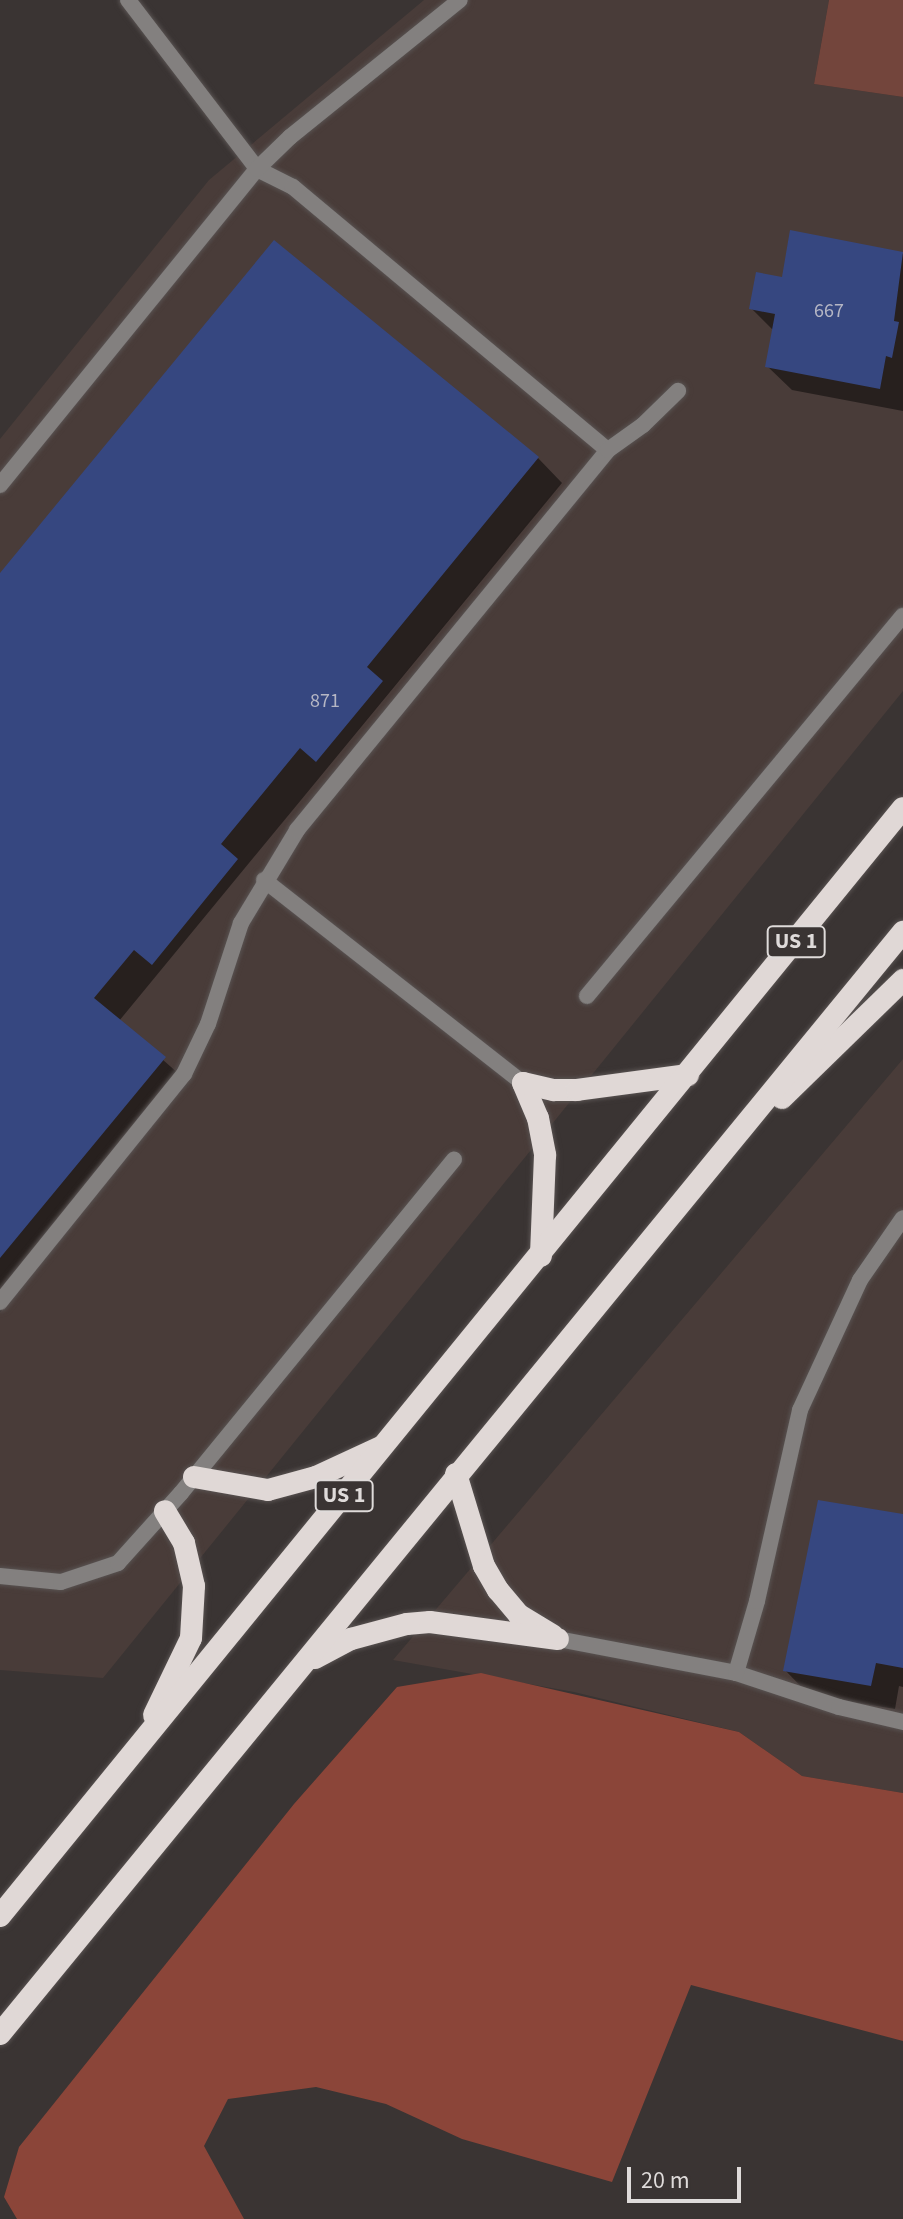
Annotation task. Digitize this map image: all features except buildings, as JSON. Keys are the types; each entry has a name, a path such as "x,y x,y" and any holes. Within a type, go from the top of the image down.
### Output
{"highway":[{"name":"US 1","path":"0,1916 541,1256 903,808"},
{"path":"2,2034 456,1474 903,932"},
{"path":"701,1177 903,980"},
{"path":"523,1083 554,1090 577,1090 688,1075"},
{"path":"523,1083 538,1118 545,1155 541,1256"},
{"path":"194,1477 268,1490 316,1477 386,1445"},
{"path":"456,1474 484,1566 498,1590 519,1615 558,1639"},
{"path":"139,1746 191,1638 194,1586 184,1543 165,1511"},
{"path":"300,1668 351,1639 407,1624 430,1622 558,1639"}],"lane":[{"path":"128,0 257,169 293,187 608,450"},
{"path":"0,485 257,169 290,137 460,0"},
{"path":"0,1302 184,1074 208,1024 241,923 264,880 305,820 608,450 643,425 678,391"},
{"path":"587,996 903,616"},
{"path":"264,880 523,1083"},
{"path":"0,1576 61,1582 118,1563 194,1477 454,1160"},
{"path":"736,1673 757,1601 800,1410 860,1280 903,1218"},
{"path":"558,1639 736,1673 839,1707 903,1722"}],"shaded area":[{"path":"424,0 829,0 814,84 903,97 903,691 103,1678 0,1670 0,439 209,180"},
{"path":"829,0 903,0 903,97 814,84"},
{"path":"903,1059 903,1793 802,1776 739,1732 574,1692 393,1660"},
{"path":"481,1673 739,1732 802,1776 903,1793 903,2041 691,1985 612,2182 462,2139 386,2104 316,2087 228,2099 204,2146 244,2219 17,2219 4,2197 19,2147 294,1804 397,1687"}]}
